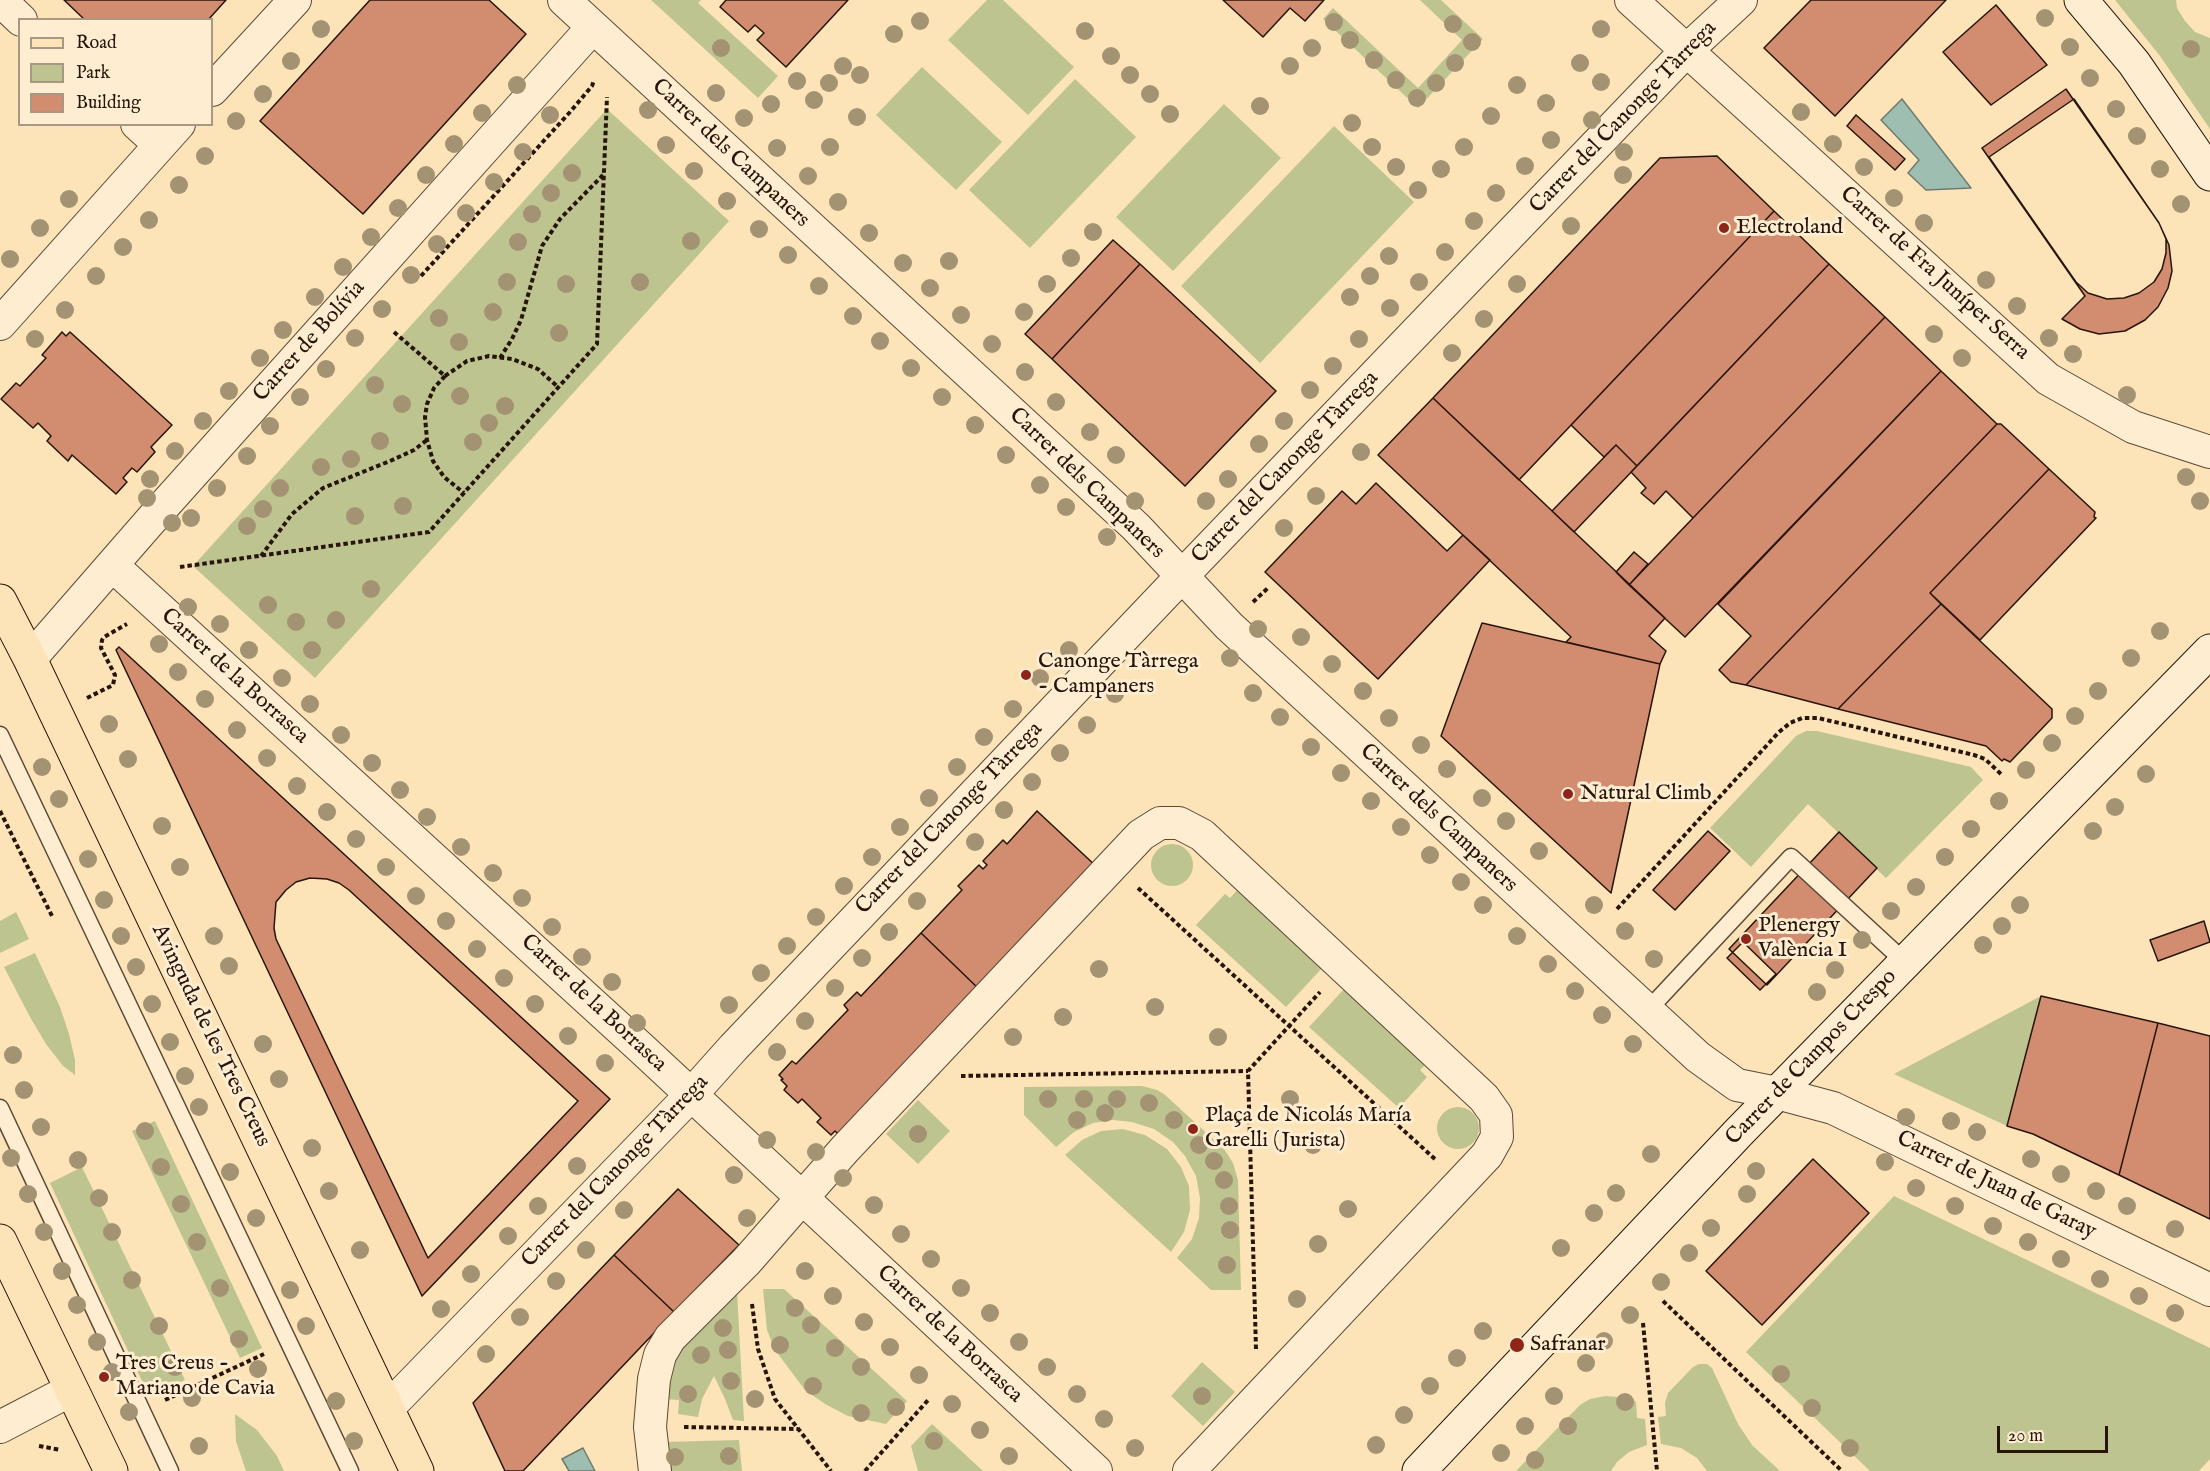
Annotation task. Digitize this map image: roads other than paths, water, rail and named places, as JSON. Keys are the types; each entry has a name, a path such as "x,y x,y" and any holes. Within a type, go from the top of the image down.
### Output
{"main road":[{"name":"Avinguda de les Tres Creus","path":"0,602 55,712 417,1471"},
{"path":"0,1241 111,1471"}],"street":[{"path":"0,0 19,18"},
{"path":"213,89 295,0"},
{"name":"Carrer dels Campaners","path":"564,0 1136,527 1229,626 1698,1057 1737,1085 1778,1093"},
{"name":"Carrer de Fra Juníper Serra","path":"1631,0 2048,378 2133,427 2210,452"},
{"name":"Carrer del Canonge Tàrrega","path":"388,1408 691,1095 1182,576 1687,50 1741,0"},
{"path":"2081,0 2134,63 2210,174"},
{"name":"Carrer de Bolívia","path":"30,660 168,501 593,27"},
{"path":"0,324 170,135 143,126"},
{"name":"Carrer de la Borrasca","path":"113,566 691,1095 1095,1471"},
{"name":"Carrer de Campos Crespo","path":"1419,1471 1778,1093 2210,651"},
{"path":"655,1471 650,1427 654,1379 660,1355 670,1338 746,1262 845,1149 1141,835 1160,823 1179,823 1202,835 1484,1098 1496,1115 1497,1137 1487,1155 1190,1471"},
{"name":"Carrer de Juan de Garay","path":"1778,1093 1833,1108 2210,1290"},
{"path":"0,1427 72,1390"}],"lane":[{"path":"0,735 350,1471"},
{"path":"1648,1010 1791,857 1906,963"},
{"path":"0,1108 170,1471"}],"place":[{"name":"Electroland","path":"1724,228"},
{"name":"Canonge Tàrrega - Campaners","path":"1026,675"},
{"name":"Natural Climb","path":"1568,794"},
{"name":"Plenergy València I","path":"1746,939"},
{"name":"Plaça de Nicolás María Garelli (Jurista)","path":"1193,1129"},
{"name":"Safranar","path":"1517,1345"},
{"name":"Tres Creus - Mariano de Cavia","path":"104,1377"}]}
